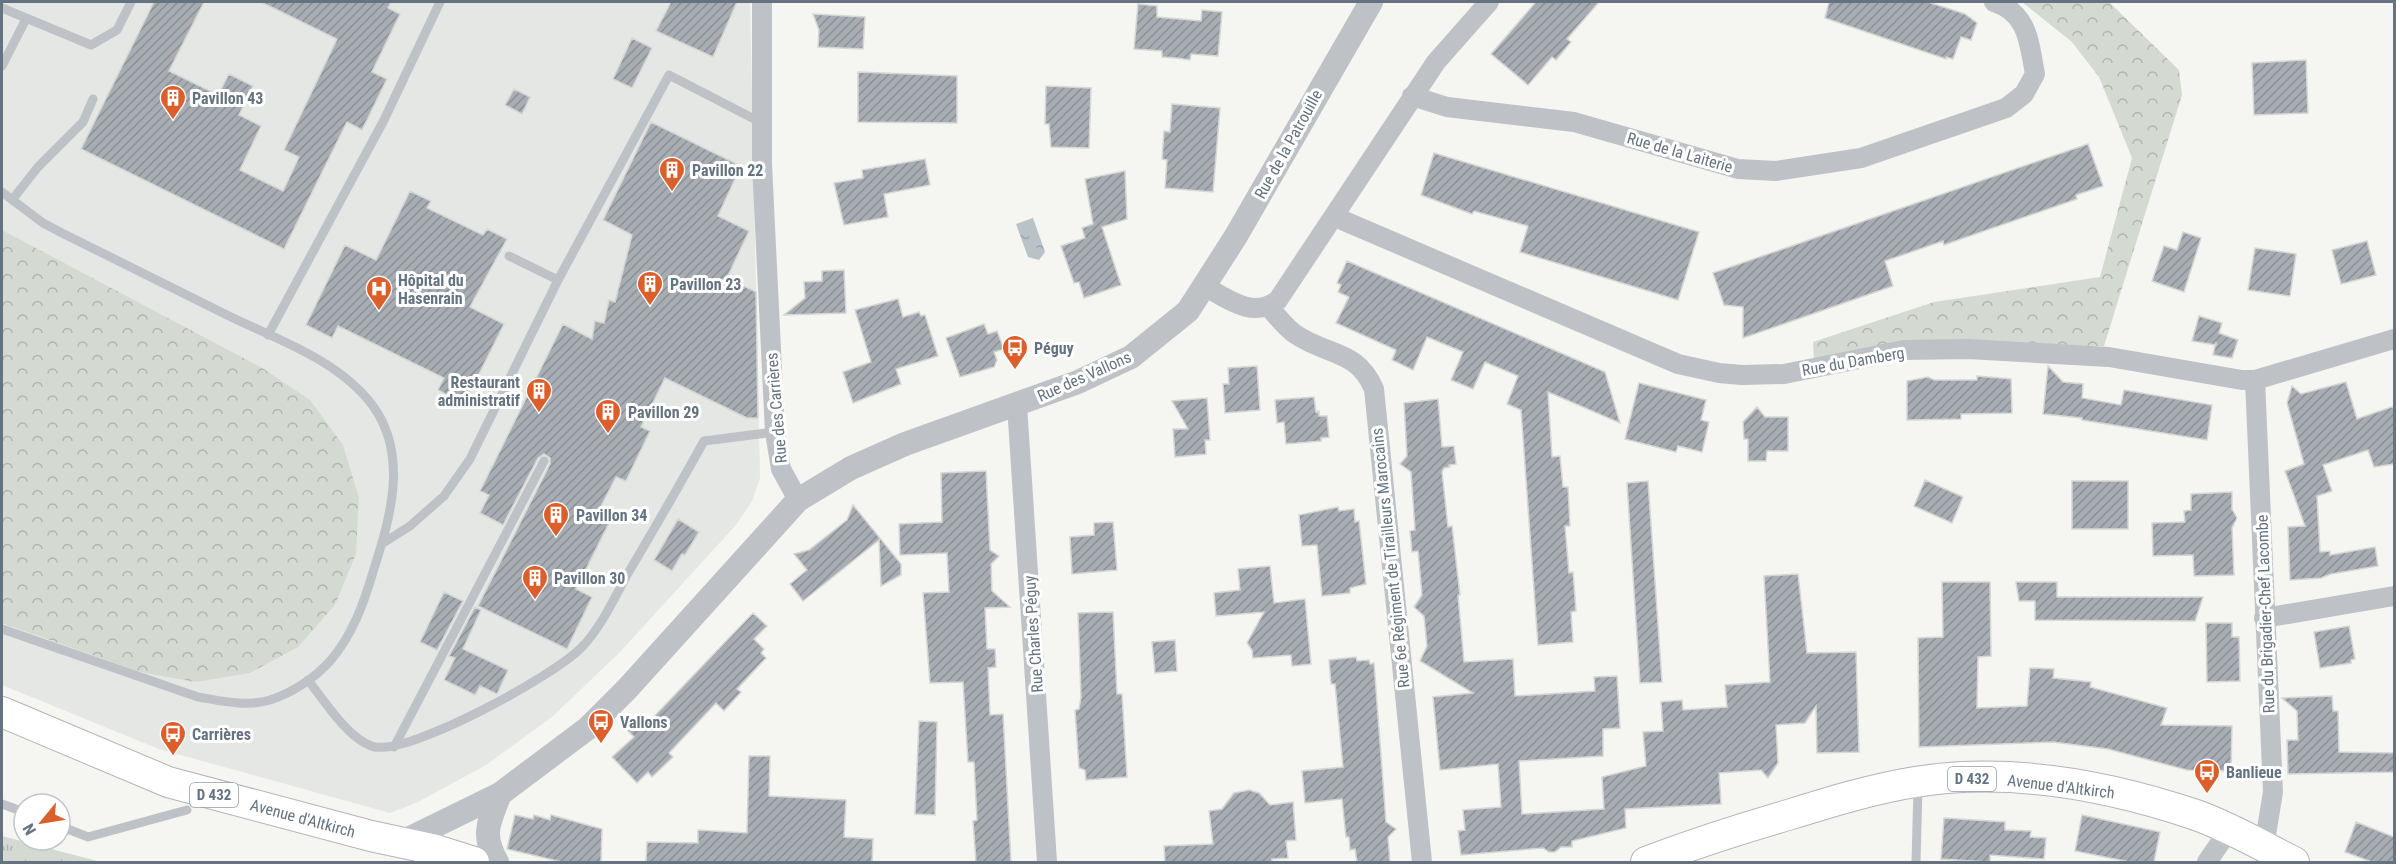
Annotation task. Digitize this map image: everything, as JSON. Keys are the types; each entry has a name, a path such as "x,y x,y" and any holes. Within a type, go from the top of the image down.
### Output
{"main road":[{"name":"Avenue d'Altkirch","path":"2,712 168,782 400,843 436,850 474,862"},
{"name":"Avenue d'Altkirch","path":"1646,862 1713,837 1872,790 1918,782 1987,778 2042,780 2089,787 2187,813 2229,830 2294,862"}],"street":[{"name":"Rue des Carrières","path":"762,2 762,123 775,432 781,469 798,500"},
{"name":"Rue de la Patrouille","path":"1206,287 1371,2"},
{"path":"1206,287 1256,310 1269,307 1278,300 1335,218 1436,62 1489,2"},
{"name":"Rue de la Laiterie","path":"1412,96 1447,107 1574,122 1738,169 1776,171 1861,158 2006,108 2024,94 2035,74 2027,33 2011,7 1994,2"},
{"name":"Rue du Damberg","path":"1335,218 1678,364 1719,373 1784,374 1904,350 1968,349 2109,357 2242,381 2255,380 2394,339"},
{"name":"Rue des Vallons","path":"798,500 851,468 905,444 1078,382 1131,357 1188,311 1206,287"},
{"name":"Rue 6e Régiment de Tirailleurs Marocains","path":"1269,307 1295,334 1356,362 1367,373 1374,389 1422,862"},
{"name":"Rue du Brigadier-Chef Lacombe","path":"2255,380 2273,792 2264,847"},
{"name":"Rue Charles Péguy","path":"1017,405 1047,862"},
{"path":"400,843 500,794 588,728 620,697 798,500"},
{"path":"2264,618 2394,596"},
{"path":"496,862 490,850 486,832 500,794"},
{"path":"436,850 454,817"},
{"path":"2207,862 2229,830"}],"lane":[{"path":"3,6 26,19 91,45 117,30 131,2"},
{"path":"268,335 384,120 440,2"},
{"path":"2,66 26,19"},
{"path":"383,543 410,526 444,496 470,459 558,280 669,75 762,123"},
{"path":"12,200 38,167 83,122 93,99"},
{"path":"2,192 62,233 268,335 341,374 374,407 386,429 392,453 394,478 393,500 383,543 362,607 349,633 330,661 308,681 269,700 251,704 198,697 2,629"},
{"path":"509,256 558,280"},
{"path":"308,681 351,734 372,747 394,747 463,721 529,683 581,648 609,608 704,441 775,432"},
{"path":"394,747 544,460"},
{"path":"1916,862 1918,782"},
{"path":"72,831 88,837 187,810"}],"shaded area":[{"name":"Hôpital du Hasenrain","path":"2,2 750,2 760,478 752,501 736,525 620,652 552,717 486,765 418,802 390,813 159,749 2,685"}],"green space":[{"path":"2022,2 2109,2 2179,70 2182,95 2104,346 1909,343 1814,360 1813,342 1934,302 2100,277 2132,158 2099,77 2072,42"},
{"path":"2,230 264,369 310,400 343,445 359,498 356,554 335,605 298,647 250,673 195,682 140,672 2,623"},
{"path":"2,836 12,839 12,852 63,852 101,862 2,862"}],"water":[{"path":"1033,218 1045,252 1039,260 1028,257 1016,224"}],"building":[{"name":"Pavillon 43","path":"154,2 204,2 169,71 218,95 229,74 253,86 239,115 261,126 240,170 283,191 299,157 284,150 337,39 261,2 391,2 388,8 400,14 372,72 387,79 362,130 347,122 284,249 81,149"},
{"path":"671,2 737,2 713,57 656,31"},
{"path":"1536,2 1599,2 1567,39 1571,42 1556,60 1552,57 1528,85 1491,54"},
{"path":"1829,2 1928,2 1965,14 1977,23 1971,40 1961,37 1953,59 1946,57 1946,59 1825,18"},
{"path":"1138,4 1157,6 1157,17 1201,21 1202,10 1222,12 1218,56 1191,54 1190,60 1162,57 1162,51 1134,49"},
{"path":"813,14 865,17 863,49 818,47 819,30"},
{"path":"632,38 652,48 632,88 613,79"},
{"path":"2306,60 2308,113 2254,115 2252,63"},
{"path":"858,72 957,76 957,123 858,122"},
{"path":"1046,86 1091,88 1089,148 1051,147 1049,124 1045,124"},
{"path":"514,89 530,97 522,114 505,105"},
{"path":"1172,104 1220,108 1213,192 1165,188 1167,160 1162,159 1164,131 1170,132"},
{"path":"651,122 741,166 718,216 749,231 727,278 756,292 758,418 747,418 665,378 641,427 650,431 626,481 616,477 596,516 609,523 576,589 592,597 567,649 478,606 550,464 550,458 544,454 538,458 503,525 480,513 489,495 480,491 563,324 592,339 595,321 604,323 609,300 615,302 632,235 603,220"},
{"path":"2088,144 2103,186 2076,195 2077,199 1944,245 1943,241 1885,261 1893,286 1743,338 1743,307 1724,305 1713,273"},
{"path":"1434,153 1699,232 1678,300 1520,252 1528,226 1474,211 1472,214 1421,195"},
{"path":"925,159 930,185 884,194 888,217 844,225 834,183 863,178 862,170"},
{"path":"1125,171 1127,219 1102,227 1121,285 1084,298 1079,282 1074,283 1061,246 1085,238 1082,228 1093,224 1085,179"},
{"path":"410,191 431,201 427,208 483,235 487,229 507,239 470,307 504,324 464,404 438,390 444,378 338,326 332,338 306,325 345,245 376,260"},
{"path":"2183,232 2201,238 2184,292 2152,281 2164,246 2177,250"},
{"path":"2367,241 2376,275 2341,284 2332,250"},
{"path":"2255,248 2296,254 2290,296 2248,290"},
{"path":"1347,261 1605,372 1620,423 1548,392 1552,457 1560,456 1563,487 1568,487 1570,526 1565,526 1569,573 1573,572 1576,611 1571,612 1573,642 1538,645 1521,410 1507,404 1518,376 1485,362 1473,389 1451,380 1463,352 1427,337 1413,370 1392,360 1396,350 1336,323 1349,297 1338,292 1341,285 1337,283"},
{"path":"844,270 846,313 784,315 805,298 804,282 822,281 822,271"},
{"path":"898,299 903,317 919,312 921,316 925,315 938,356 896,369 901,384 853,403 843,372 871,362 855,310"},
{"path":"2199,316 2222,323 2219,333 2238,340 2232,358 2213,355 2215,345 2192,341"},
{"path":"984,324 988,334 997,331 1004,349 994,352 997,360 994,367 960,377 946,338"},
{"path":"1257,366 1260,410 1225,413 1223,384 1229,384 1228,368"},
{"path":"2048,366 2063,382 2083,384 2082,398 2121,405 2124,390 2212,405 2207,440 2082,420 2082,418 2043,414"},
{"path":"1977,376 2011,379 2012,413 1961,414 1961,419 1907,420 1907,381 1928,377 1934,380 1977,380"},
{"path":"2346,382 2357,419 2394,406 2394,464 2374,467 2368,450 2323,465 2332,491 2317,496 2320,552 2330,551 2330,555 2375,547 2378,566 2331,574 2321,578 2290,580 2288,527 2305,526 2285,471 2304,464 2287,403 2292,386 2301,394"},
{"path":"1639,383 1706,400 1701,420 1709,422 1702,452 1678,446 1676,452 1625,439"},
{"path":"1314,397 1316,412 1319,411 1319,416 1327,416 1329,437 1321,438 1321,441 1286,444 1284,422 1277,423 1275,400"},
{"path":"1207,398 1210,440 1205,440 1206,454 1175,457 1173,429 1188,429 1172,401"},
{"path":"1438,399 1442,447 1454,446 1456,464 1449,465 1450,467 1444,468 1442,472 1448,527 1452,526 1460,595 1458,595 1464,662 1513,659 1515,696 1595,691 1594,677 1617,676 1620,728 1603,729 1603,756 1519,761 1522,814 1604,809 1602,777 1646,766 1643,732 1663,731 1661,702 1682,700 1683,710 1727,707 1725,685 1770,682 1764,576 1798,574 1807,653 1856,652 1859,752 1817,753 1816,706 1805,723 1776,725 1778,763 1768,778 1761,770 1719,773 1721,804 1625,809 1626,828 1572,841 1572,847 1561,847 1555,852 1549,852 1543,848 1461,855 1458,831 1465,830 1463,810 1501,807 1498,764 1440,770 1433,697 1473,693 1420,661 1427,646 1424,616 1414,607 1422,595 1418,551 1412,552 1410,531 1415,530 1411,472 1400,464 1407,456 1404,403"},
{"path":"1757,407 1765,417 1788,417 1788,451 1767,451 1766,461 1748,461 1748,439 1744,439 1743,422"},
{"path":"986,471 990,550 999,556 991,564 992,591 1010,607 985,608 987,649 995,649 996,667 988,668 990,715 1003,714 1011,862 976,862 973,821 977,820 974,762 968,762 963,682 930,683 923,593 949,592 947,553 900,555 899,524 942,522 941,473"},
{"path":"1925,480 1963,497 1952,523 1914,506"},
{"path":"1648,481 1662,682 1640,683 1627,483"},
{"path":"2072,481 2128,481 2128,529 2072,529"},
{"path":"2232,492 2232,509 2237,518 2232,528 2234,575 2194,576 2193,555 2153,556 2152,523 2185,522 2184,511 2191,510 2191,494"},
{"path":"853,505 901,564 901,575 881,586 879,540 803,601 790,584 807,570 794,554 809,550 847,520"},
{"path":"1338,507 1339,511 1354,509 1355,522 1359,521 1366,584 1350,588 1350,593 1322,596 1317,545 1302,546 1299,515"},
{"path":"678,519 699,532 672,571 654,560"},
{"path":"1113,522 1117,570 1072,574 1070,537 1094,535 1094,523"},
{"path":"1270,566 1274,603 1305,599 1311,664 1292,666 1291,655 1253,658 1252,650 1247,643 1264,612 1216,616 1214,593 1240,590 1238,569"},
{"path":"1942,582 1990,582 1991,656 1978,657 1977,708 2027,706 2030,668 2054,669 2053,678 2091,682 2090,687 2167,708 2161,725 2232,726 2231,771 2187,770 2108,749 2053,742 1919,747 1918,638 1943,637"},
{"path":"2016,582 2057,582 2057,597 2203,597 2195,621 2035,620 2035,601 2019,601"},
{"path":"444,592 463,601 437,650 420,642"},
{"path":"475,607 481,610 463,649 508,670 497,694 480,686 475,695 444,680 455,658 449,656"},
{"path":"1113,612 1117,694 1122,694 1127,777 1086,780 1085,770 1079,768 1075,710 1079,709 1081,697 1078,613"},
{"path":"753,613 767,626 754,639 764,649 761,653 766,658 737,689 741,692 724,711 716,703 669,753 673,757 652,777 648,772 637,783 612,757 634,737 624,727 644,727"},
{"path":"2206,623 2232,623 2232,637 2239,637 2240,681 2207,682"},
{"path":"2349,626 2355,659 2351,660 2351,663 2320,668 2314,632"},
{"path":"1175,640 1177,671 1155,673 1152,642"},
{"path":"1356,657 1357,661 1369,660 1370,664 1374,663 1386,822 1396,829 1388,837 1390,862 1357,862 1355,849 1350,850 1349,837 1346,837 1342,799 1305,803 1302,771 1343,767 1335,684 1331,684 1329,660"},
{"path":"2332,696 2333,711 2338,711 2339,752 2394,753 2394,772 2288,774 2287,740 2298,740 2297,711 2282,698"},
{"path":"919,721 937,722 935,815 915,814"},
{"path":"749,756 770,756 769,796 846,800 844,837 873,839 872,862 646,862 647,842 698,843 698,830 747,833"},
{"path":"1249,790 1259,793 1270,805 1293,802 1296,840 1286,841 1288,858 1272,859 1272,862 1165,862 1164,846 1213,844 1209,811 1222,809 1234,793"},
{"path":"515,815 533,819 534,815 550,820 551,815 602,829 601,862 562,862 507,849"},
{"path":"2082,815 2160,832 2154,862 2130,862 2075,851"},
{"path":"1944,818 2005,822 2005,830 2031,831 2030,837 2046,838 2044,859 1990,855 1990,862 1941,859"},
{"path":"2356,822 2394,837 2394,862 2372,862 2345,852"}],"place":[{"name":"Pavillon 43","path":"173,121"},
{"name":"Pavillon 22","path":"672,193"},
{"name":"Pavillon 23","path":"650,307"},
{"name":"Hôpital du Hasenrain","path":"379,312"},
{"name":"Péguy","path":"1015,371"},
{"name":"Restaurant administratif","path":"539,414"},
{"name":"Pavillon 29","path":"608,435"},
{"name":"Pavillon 34","path":"556,538"},
{"name":"Pavillon 30","path":"535,601"},
{"name":"Vallons","path":"601,745"},
{"name":"Carrières","path":"173,757"},
{"name":"Banlieue","path":"2207,795"}]}
